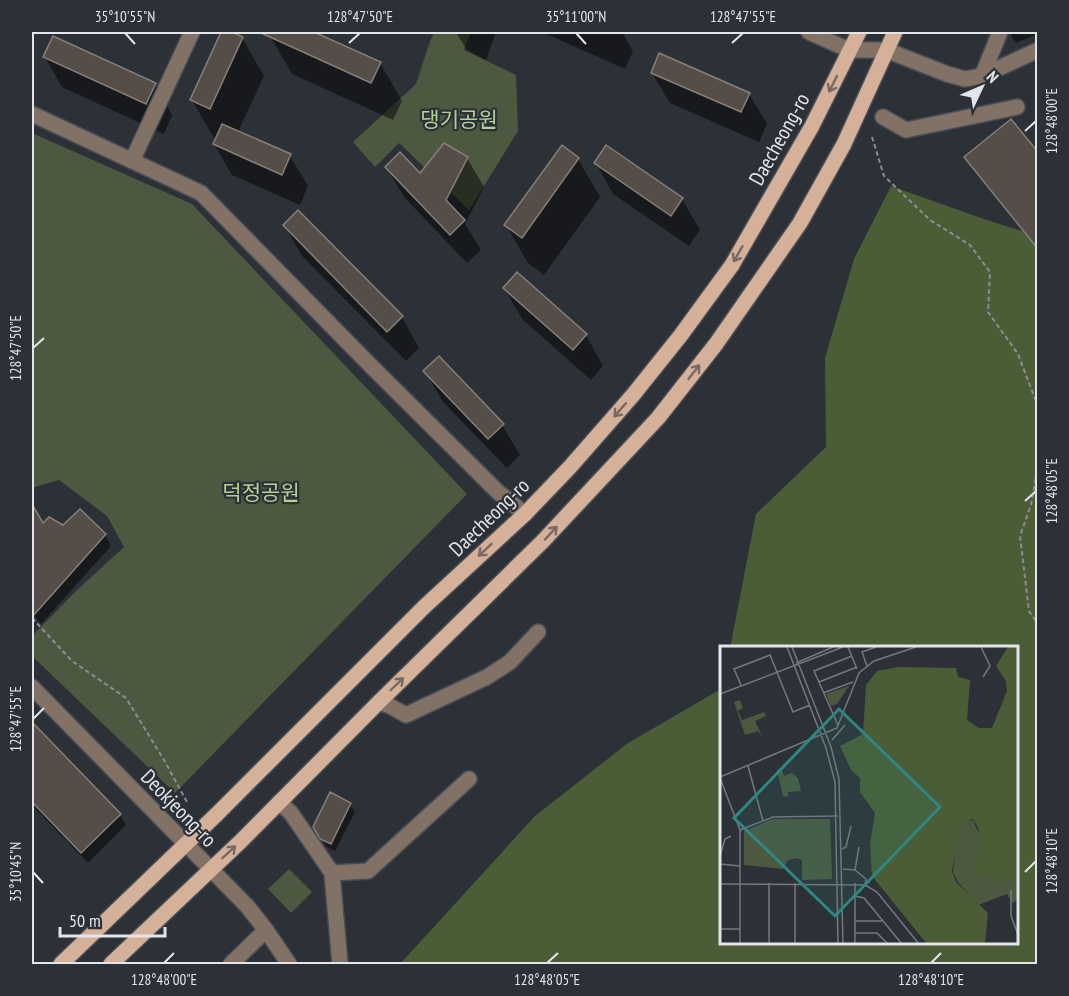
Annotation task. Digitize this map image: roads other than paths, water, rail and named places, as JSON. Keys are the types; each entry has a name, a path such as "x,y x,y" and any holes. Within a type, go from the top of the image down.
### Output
{"main road":[{"name":"Daecheong-ro","path":"61,964 186,844 424,607 525,514 633,395 681,335 732,265 812,126 859,32"},
{"path":"111,964 240,842 543,541 658,418 716,344 800,223 844,144 895,32"}],"street":[{"path":"132,161 192,32"},
{"path":"809,32 849,50 886,50 965,79 982,76 1038,50"},
{"path":"982,76 1000,32"},
{"path":"883,117 906,130 1017,107"},
{"path":"32,114 201,193 489,484 525,514"},
{"path":"379,702 406,714 488,677 510,662 538,632"},
{"name":"Deokjeong-ro","path":"32,687 248,906 289,964"},
{"path":"332,873 368,871 469,779"},
{"path":"279,802 291,813 332,873 340,964"},
{"path":"231,964 266,930"}],"park label":[{"name":"댕기공원","path":"459,119"},
{"name":"덕정공원","path":"261,492"}]}
